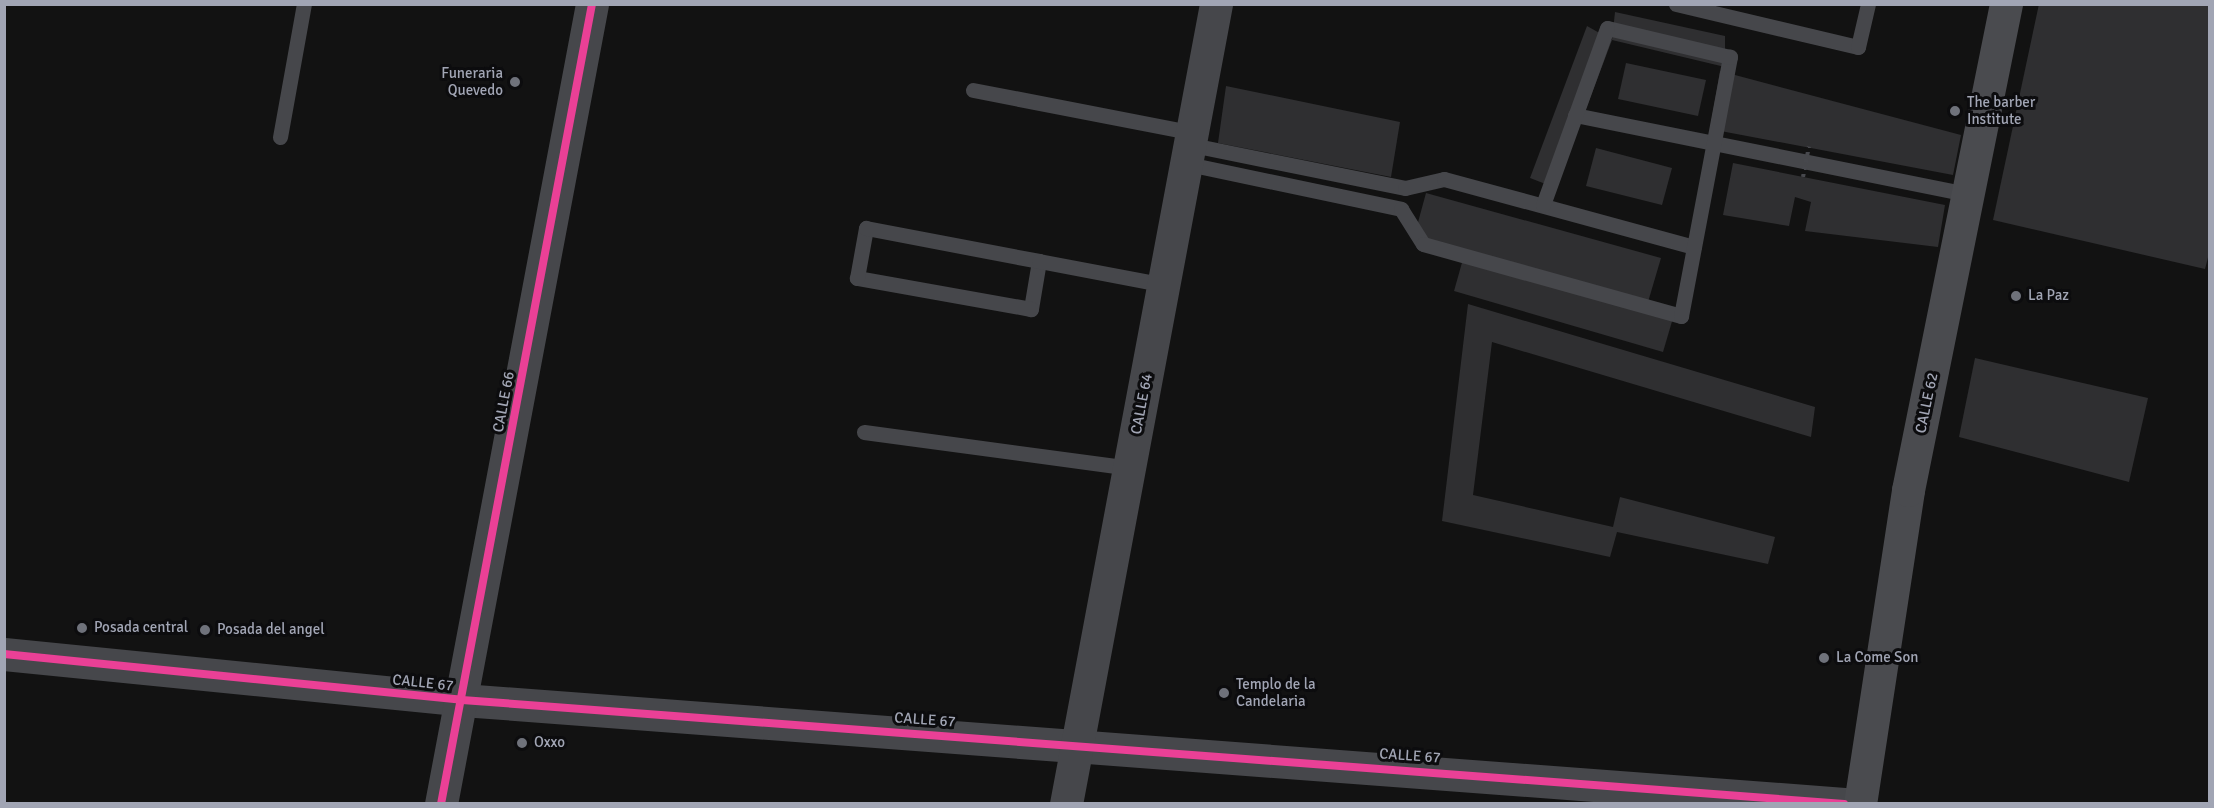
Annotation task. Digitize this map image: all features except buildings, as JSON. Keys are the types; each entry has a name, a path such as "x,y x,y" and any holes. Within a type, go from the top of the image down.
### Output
{"main road":[{"name":"CALLE 62","path":"1860,804 1908,490 1970,195 2006,4"}],"street":[{"name":"CALLE 64","path":"1066,804 1216,4"},
{"name":"CALLE 66","path":"441,804 462,700 586,6"},
{"name":"CALLE 67","path":"4,654 462,700 1076,744 1844,804"}],"lane":[{"path":"280,137 304,4"},
{"path":"1676,4 1858,47 1868,4"},
{"path":"973,90 1191,147 1401,209 1423,244 1681,316 1730,57 1607,27 1543,205"},
{"path":"1575,115 1970,195"},
{"path":"1191,147 1405,188 1444,179 1694,247"},
{"path":"1039,261 1031,309 857,278 866,228 1165,285"},
{"path":"864,432 1129,468"}],"path":[{"path":"1803,177 1809,147"}],"cycle path":[{"path":"441,804 592,4"},
{"path":"4,654 462,700 1844,804"}],"place":[{"name":"Funeraria Quevedo","path":"515,82"},
{"name":"The barber Institute","path":"1955,111"},
{"name":"La Paz","path":"2016,296"},
{"name":"Posada central","path":"82,628"},
{"name":"Posada del angel","path":"205,630"},
{"name":"La Come Son","path":"1824,658"},
{"name":"Templo de la Candelaria","path":"1224,693"},
{"name":"Oxxo","path":"522,743"}]}
